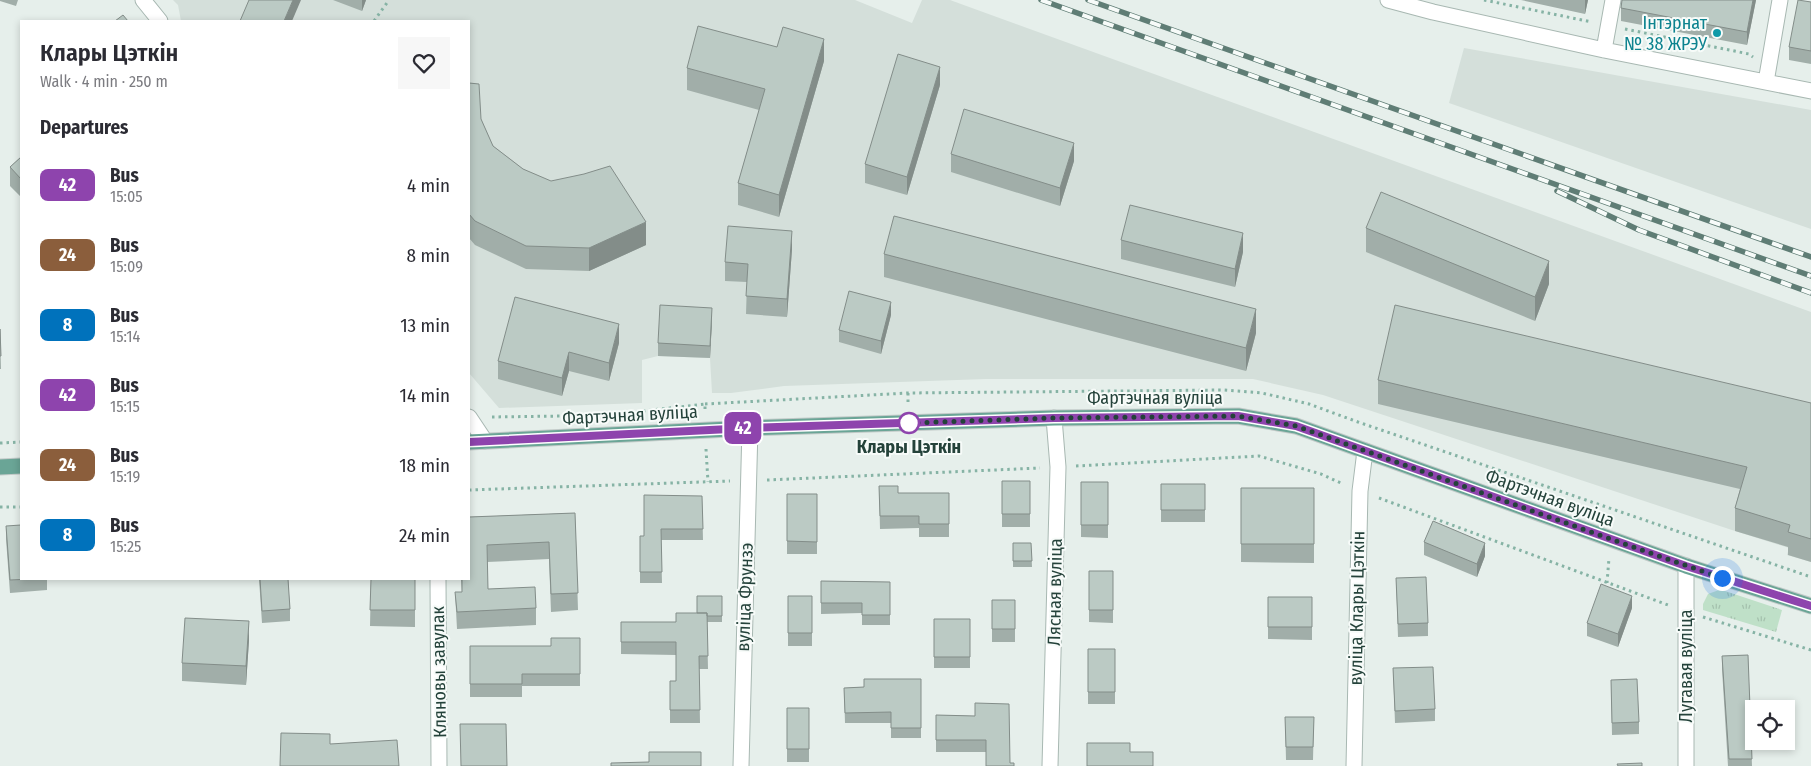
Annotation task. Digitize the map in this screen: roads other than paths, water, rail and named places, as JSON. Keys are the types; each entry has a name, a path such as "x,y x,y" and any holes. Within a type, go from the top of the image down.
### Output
{"main road":[{"name":"Фартэчная вуліца","path":"470,442 750,428 1054,418 1238,416 1296,426 1686,566 1811,606"},
{"path":"0,467 20,466"}],"street":[{"path":"143,0 159,20"},
{"path":"1388,0 1435,6 1604,50 1767,76 1811,91"},
{"path":"1604,50 1613,0"},
{"path":"1767,76 1780,0"},
{"path":"470,418 485,441"},
{"name":"Лясная вуліца","path":"1050,766 1058,467 1054,418"},
{"name":"вуліца Фрунзэ","path":"741,766 750,428"},
{"name":"вуліца Клары Цэткін","path":"1354,766 1360,491 1365,451"},
{"name":"Лугавая вуліца","path":"1686,566 1686,766"},
{"name":"Кляновы завулак","path":"438,580 440,766"}],"railway":[{"path":"1041,0 1811,276"},
{"path":"1088,0 1811,257"},
{"path":"1557,191 1639,230 1811,293"}],"place":[{"name":"Інтэрнат № 38 ЖРЭУ","path":"1717,33"},
{"name":"Клары Цэткін","path":"909,423"}]}
